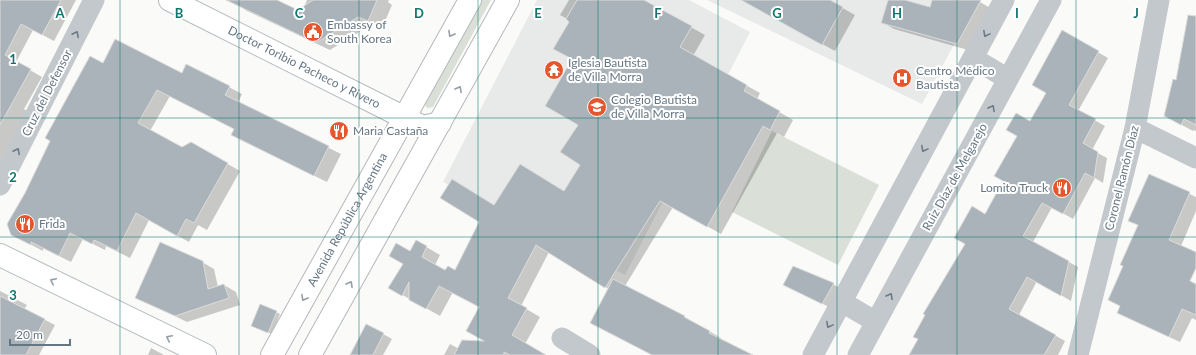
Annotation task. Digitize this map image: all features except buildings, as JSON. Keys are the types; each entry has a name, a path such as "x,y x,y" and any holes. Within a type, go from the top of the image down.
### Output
{"main road":[{"name":"Doctor Toribio Pacheco y Rivero","path":"170,0 422,123"},
{"name":"Avenida República Argentina","path":"422,123 470,0"},
{"name":"Avenida República Argentina","path":"272,355 422,123 508,0"},
{"path":"310,355 396,202 396,177 422,123"},
{"path":"0,255 205,355"}],"street":[{"name":"Cruz del Defensor","path":"0,186 94,0"},
{"path":"813,355 1004,0"},
{"name":"Ruiz Díaz de Melgarejo","path":"858,355 1051,0"},
{"name":"Coronel Ramón Díaz","path":"1078,355 1135,128 1159,0"},
{"path":"973,58 1008,79"},
{"path":"1135,128 1196,158"},
{"path":"842,302 876,322"},
{"path":"562,338 590,355"}],"shaded area":[{"path":"481,0 491,0 433,107 426,107 425,103"},
{"name":"Colegio Bautista de Villa Morra","path":"537,0 689,0 750,32 625,275 443,182"},
{"name":"Centro Médico Bautista","path":"707,0 978,0 922,104"},
{"path":"772,131 879,185 838,265 732,212"}],"place":[{"name":"Embassy of South Korea","path":"313,32"},
{"name":"Iglesia Bautista de Villa Morra","path":"554,70"},
{"name":"Centro Médico Bautista","path":"902,78"},
{"name":"Colegio Bautista de Villa Morra","path":"597,107"},
{"name":"Maria Castaña","path":"339,131"},
{"name":"Lomito Truck","path":"1062,188"},
{"name":"Frida","path":"25,224"}]}
